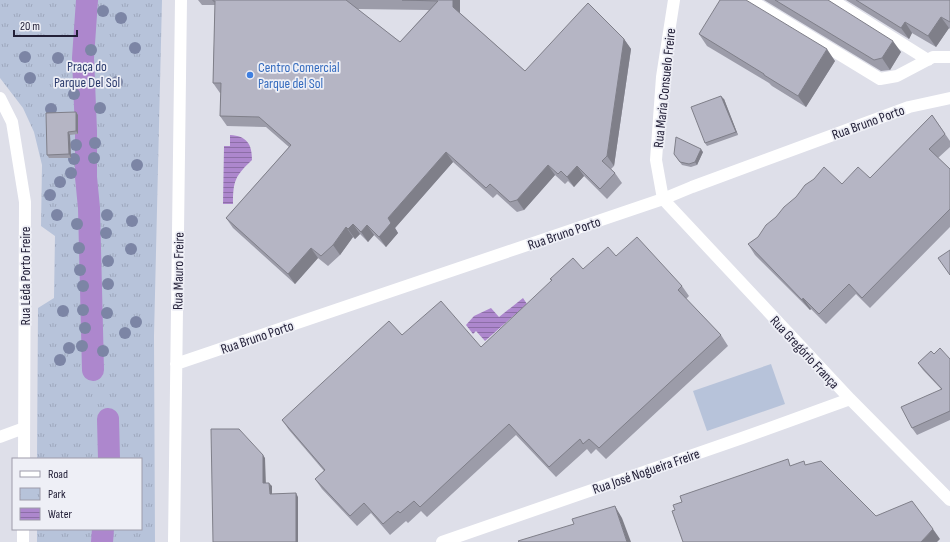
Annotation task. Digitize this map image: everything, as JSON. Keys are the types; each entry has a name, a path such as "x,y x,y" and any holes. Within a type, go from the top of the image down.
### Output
{"street":[{"name":"Rua Mauro Freire","path":"174,542 181,0"},
{"name":"Rua Maria Consuelo Freire","path":"663,199 656,160 662,77 674,0"},
{"path":"750,0 880,79 897,76 933,57 950,57"},
{"path":"832,0 928,60"},
{"name":"Rua Lêda Porto Freire","path":"0,98 12,122 25,202 24,458"},
{"name":"Rua Bruno Porto","path":"176,364 663,199 909,107 950,98"},
{"name":"Rua Gregório França","path":"663,199 850,400 950,500"},
{"name":"Rua José Nogueira Freire","path":"442,542 850,400"},
{"path":"0,437 24,428"},
{"path":"23,530 23,542"}],"green space":[{"name":"Praça do Parque Del Sol","path":"0,0 162,0 154,336 155,542 37,542 37,530 142,530 142,458 37,458 38,308 54,298 55,236 41,226 42,165 34,132 23,108 0,78"},
{"path":"771,364 785,404 707,431 693,391"}],"water":[{"path":"230,135 241,137 250,145 252,160 242,170 236,179 233,204 223,204 224,146 230,146"},
{"path":"523,298 527,304 485,341 476,331 473,334 466,325 474,316 491,308 499,317"}],"building":[{"path":"213,0 346,0 400,42 438,1 402,0 453,0 453,7 525,71 588,3 624,39 607,156 602,161 615,173 600,189 577,166 567,177 561,171 558,174 548,165 517,200 510,202 490,184 486,188 446,152 388,218 391,223 379,237 367,225 361,232 353,224 348,229 346,227 333,245 321,256 311,248 288,274 226,218 291,145 259,117 220,116 221,83 213,83 215,1"},
{"path":"720,0 746,0 827,49 798,96 699,34"},
{"path":"775,0 828,0 893,41 882,58 874,60"},
{"path":"856,0 950,0 950,22 941,17 928,36 905,22 901,28"},
{"path":"721,96 736,132 705,143 691,107"},
{"path":"76,112 76,131 68,132 69,154 47,155 46,113"},
{"path":"932,115 945,134 929,149 950,169 950,209 862,298 849,284 819,314 803,298 802,300 748,244 758,237 766,225 796,197 805,185 814,179 824,167 842,184 858,167 870,178"},
{"path":"676,137 701,149 695,162 689,164 680,162 674,154"},
{"path":"637,237 682,286 678,290 721,335 599,448 589,439 583,444 580,439 549,467 509,424 420,507 414,501 400,513 398,511 383,524 364,503 350,516 315,479 325,470 282,420 389,321 402,335 441,301 481,347 552,280 550,279 573,258 583,269 608,247 616,256"},
{"path":"950,250 950,275 938,258"},
{"path":"940,348 950,359 950,411 912,428 901,407 942,389 918,363 931,351 934,354"},
{"path":"211,429 239,429 263,455 263,483 269,483 270,494 296,493 296,542 213,542"},
{"path":"788,459 790,466 804,461 805,465 821,461 876,516 912,501 933,529 921,542 683,542 672,511 675,510 673,505 682,502 680,496"},
{"path":"615,506 627,542 518,541 574,524 572,519"}],"waterway":[{"path":"87,0 83,58 93,370"},
{"path":"108,419 109,458"},
{"path":"102,542 103,530"}],"place":[{"name":"Centro Comercial Parque del Sol","path":"250,75"}]}
